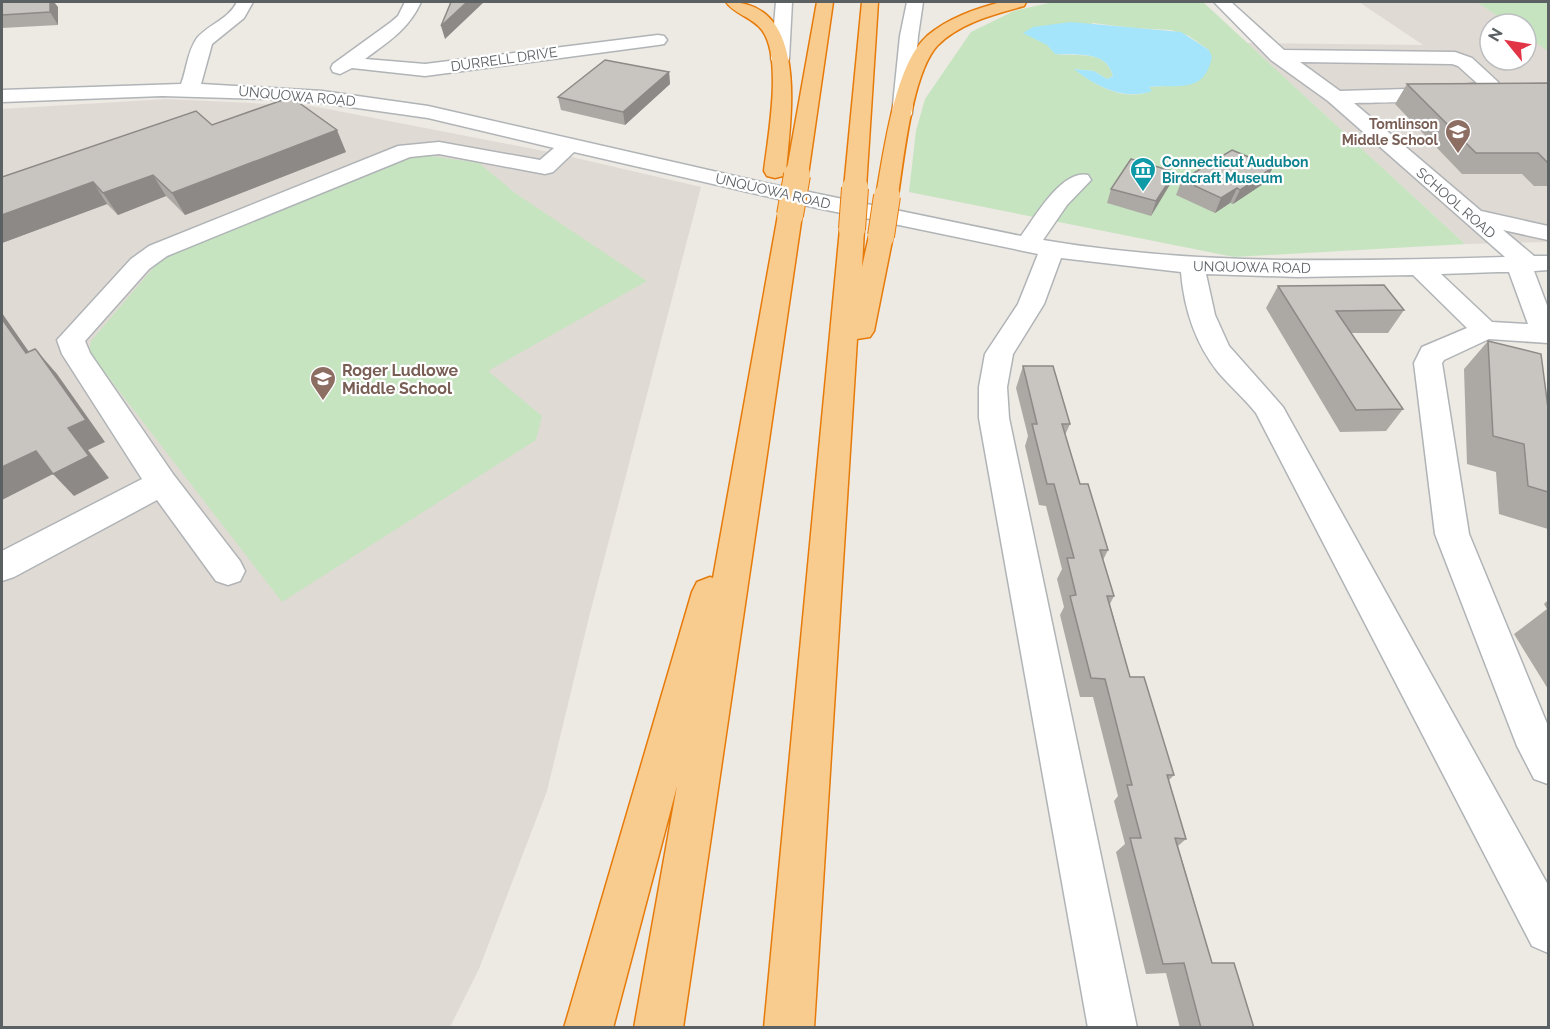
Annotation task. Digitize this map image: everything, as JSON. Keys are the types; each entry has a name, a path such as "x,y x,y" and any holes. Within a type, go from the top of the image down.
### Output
{"highway":[{"path":"734,2 752,11 769,27 777,41 786,173"},
{"path":"658,1028 775,306 786,173 825,2"},
{"path":"789,1028 870,2"},
{"path":"835,444 881,236 902,122 918,62 930,44 964,21 1018,2"},
{"path":"588,1028 755,428"},
{"path":"809,1028 810,752"}],"street":[{"path":"187,91 195,78 199,50 206,39 240,12 245,2"},
{"path":"301,94 397,26 405,18 413,2"},
{"path":"780,59 784,2"},
{"path":"902,122 909,36 915,2"},
{"name":"SCHOOL ROAD","path":"1222,2 1278,56 1335,97 1469,215 1532,263"},
{"name":"DURRELL DRIVE","path":"349,62 400,69 425,69 658,40"},
{"path":"1278,56 1455,58 1465,62 1490,85 1483,89 1438,93 1335,97"},
{"name":"UNQUOWA ROAD","path":"2,96 187,91 301,94 418,110 812,200 1039,247 1192,266 1238,269 1532,263"},
{"path":"228,571 162,483 76,354 71,340 140,264 158,251 406,151 424,147 439,148 544,167 570,144"},
{"path":"1080,180 1059,200 1039,247 1031,304 999,354 993,387 994,418 1113,1028"},
{"path":"1469,215 1548,233"},
{"path":"1532,263 1547,334 1485,330 1432,354 1428,363 1452,534 1531,733 1548,765"},
{"path":"1192,266 1194,289 1201,311 1222,358 1268,407 1548,930"},
{"path":"1418,266 1485,330"},
{"path":"2,567 162,483"}],"shaded area":[{"name":"Tomlinson Middle School","path":"1359,2 1548,2 1548,242 1465,244 1247,43 1423,45"},
{"name":"Roger Ludlowe Middle School","path":"167,99 312,106 559,154 701,187 589,617 547,791 479,969 450,1027 2,1028 2,109"}],"green space":[{"path":"1053,2 1203,2 1465,244 1234,257 909,192 916,131 925,99 971,32 1014,11","holes":["1093,23 1171,30 1189,36 1209,50 1185,85 1149,87 1151,91 1131,95 1101,86 1075,69 1094,71 1107,79 1113,76 1104,62 1090,56 1056,54 1047,45"]},
{"path":"1477,2 1548,2 1548,51 1538,44 1538,12 1492,12"},
{"path":"416,154 479,163 515,193 647,281 488,371 542,416 536,440 282,602 89,352 91,341 165,254"}],"water":[{"path":"1071,22 1181,32 1209,50 1212,57 1208,69 1197,82 1180,86 1149,87 1152,91 1141,94 1121,93 1091,81 1074,69 1094,71 1107,79 1113,76 1104,61 1089,56 1055,54 1047,45 1023,33 1033,27"}],"building":[{"path":"2,2 50,2 50,12 2,15"},
{"path":"451,2 467,2 441,26"},
{"path":"605,60 669,72 623,112 558,97"},
{"path":"1548,83 1548,163 1538,153 1476,153 1407,84"},
{"path":"291,97 337,130 172,193 153,175 103,193 93,182 2,215 2,177 196,111 212,125"},
{"path":"1232,150 1273,167 1240,190 1237,188 1221,198 1182,180"},
{"path":"1131,159 1175,172 1156,201 1111,189"},
{"path":"1384,285 1404,310 1336,311 1403,409 1356,410 1278,286"},
{"path":"2,319 26,353 35,349 37,351 86,420 68,428 89,456 53,474 36,451 2,467"},
{"path":"1488,341 1541,354 1548,408 1548,492 1528,486 1524,444 1493,436"},
{"path":"1023,366 1053,366 1070,424 1062,424 1080,484 1088,484 1108,550 1100,550 1114,596 1107,596 1130,677 1144,677 1174,775 1167,775 1186,839 1175,838 1212,963 1234,963 1254,1028 1201,1028 1184,963 1163,964 1130,838 1141,838 1127,785 1132,785 1105,679 1091,678 1070,596 1076,595 1067,558 1074,558 1054,484 1047,484 1032,424 1037,424"}],"place":[{"name":"Tomlinson Middle School","path":"1458,155"},
{"name":"Connecticut Audubon Birdcraft Museum","path":"1143,193"},
{"name":"Roger Ludlowe Middle School","path":"323,402"}]}
